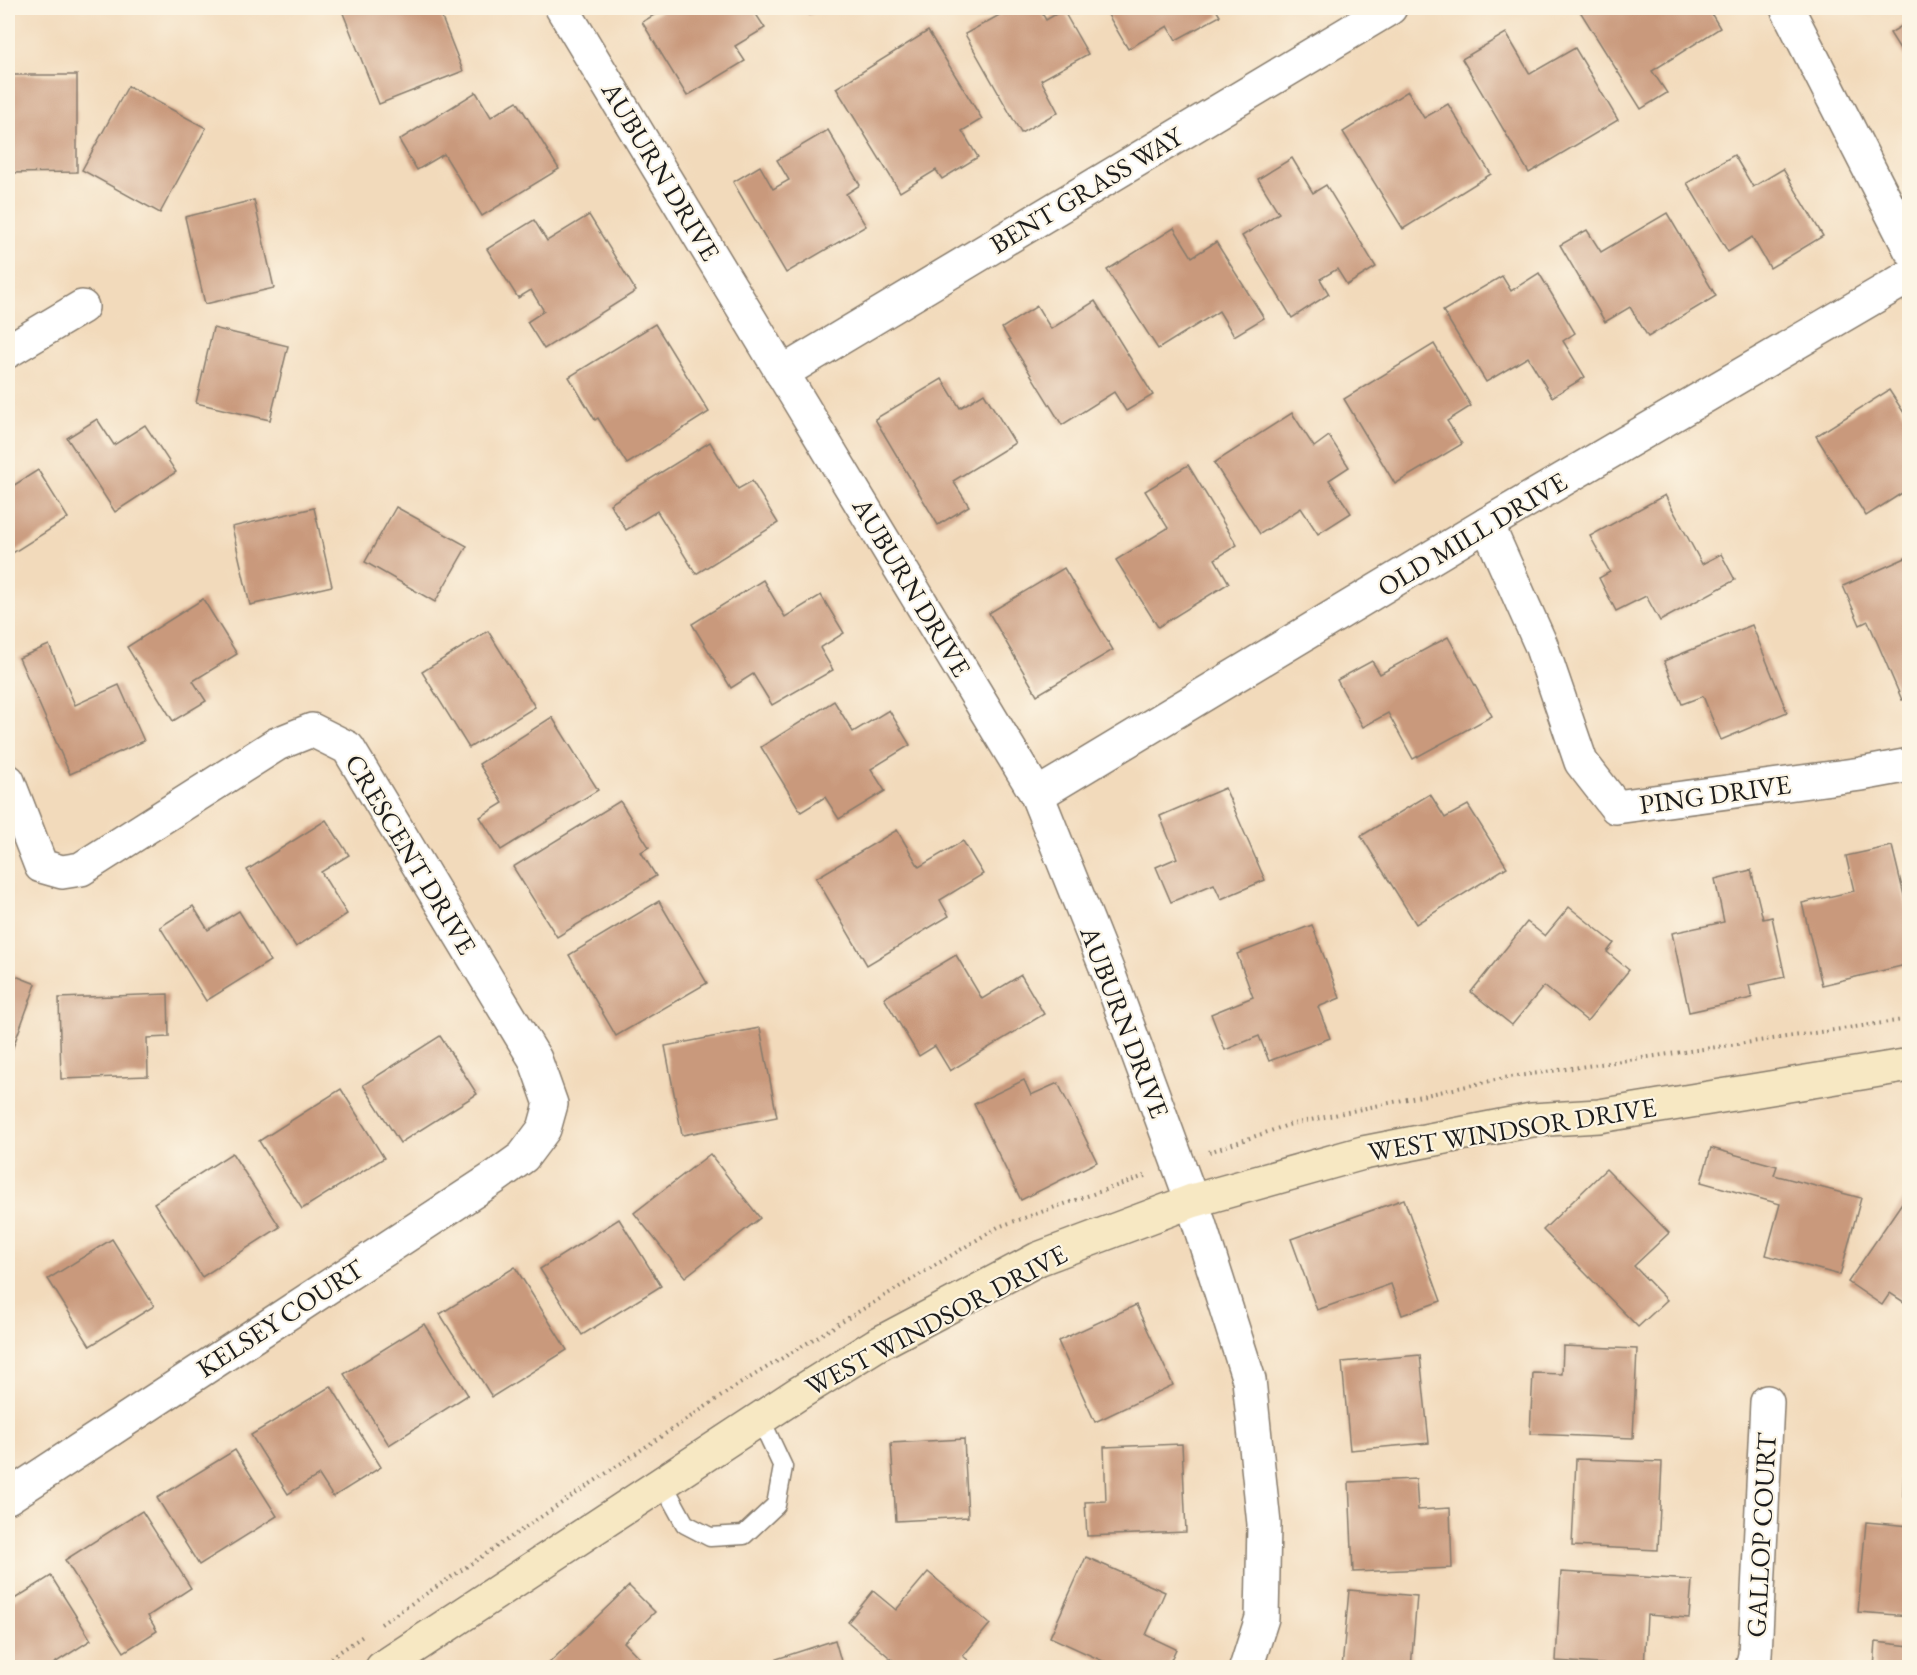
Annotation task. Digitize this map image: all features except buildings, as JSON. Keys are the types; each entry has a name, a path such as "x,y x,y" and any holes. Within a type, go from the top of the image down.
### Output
{"street":[{"name":"AUBURN DRIVE","path":"562,8 1037,795 1108,972 1192,1201 1249,1380 1264,1524 1262,1618 1246,1668"},
{"name":"BENT GRASS WAY","path":"782,373 1390,8"},
{"path":"1787,8 1910,249"},
{"name":"OLD MILL DRIVE","path":"1037,795 1487,524 1910,276"},
{"path":"8,351 82,307"},
{"name":"PING DRIVE","path":"1487,524 1541,645 1581,762 1616,807 1861,774 1910,765"},
{"name":"CRESCENT DRIVE","path":"8,781 42,866 62,872 81,869 277,744 312,730 348,748 535,1059 551,1104 544,1129"},
{"name":"WEST WINDSOR DRIVE","path":"382,1668 760,1418 876,1346 1038,1259 1192,1201 1362,1153 1521,1122 1599,1116 1910,1065"},
{"name":"KELSEY COURT","path":"8,1497 494,1178 523,1157 544,1129"},
{"name":"GALLOP COURT","path":"1752,1668 1755,1655 1767,1402"}],"lane":[{"path":"662,1482 685,1524 710,1537 744,1535 776,1505 783,1467 760,1418"}],"path":[{"path":"1178,1163 1288,1125 1504,1078 1910,1019"}]}
